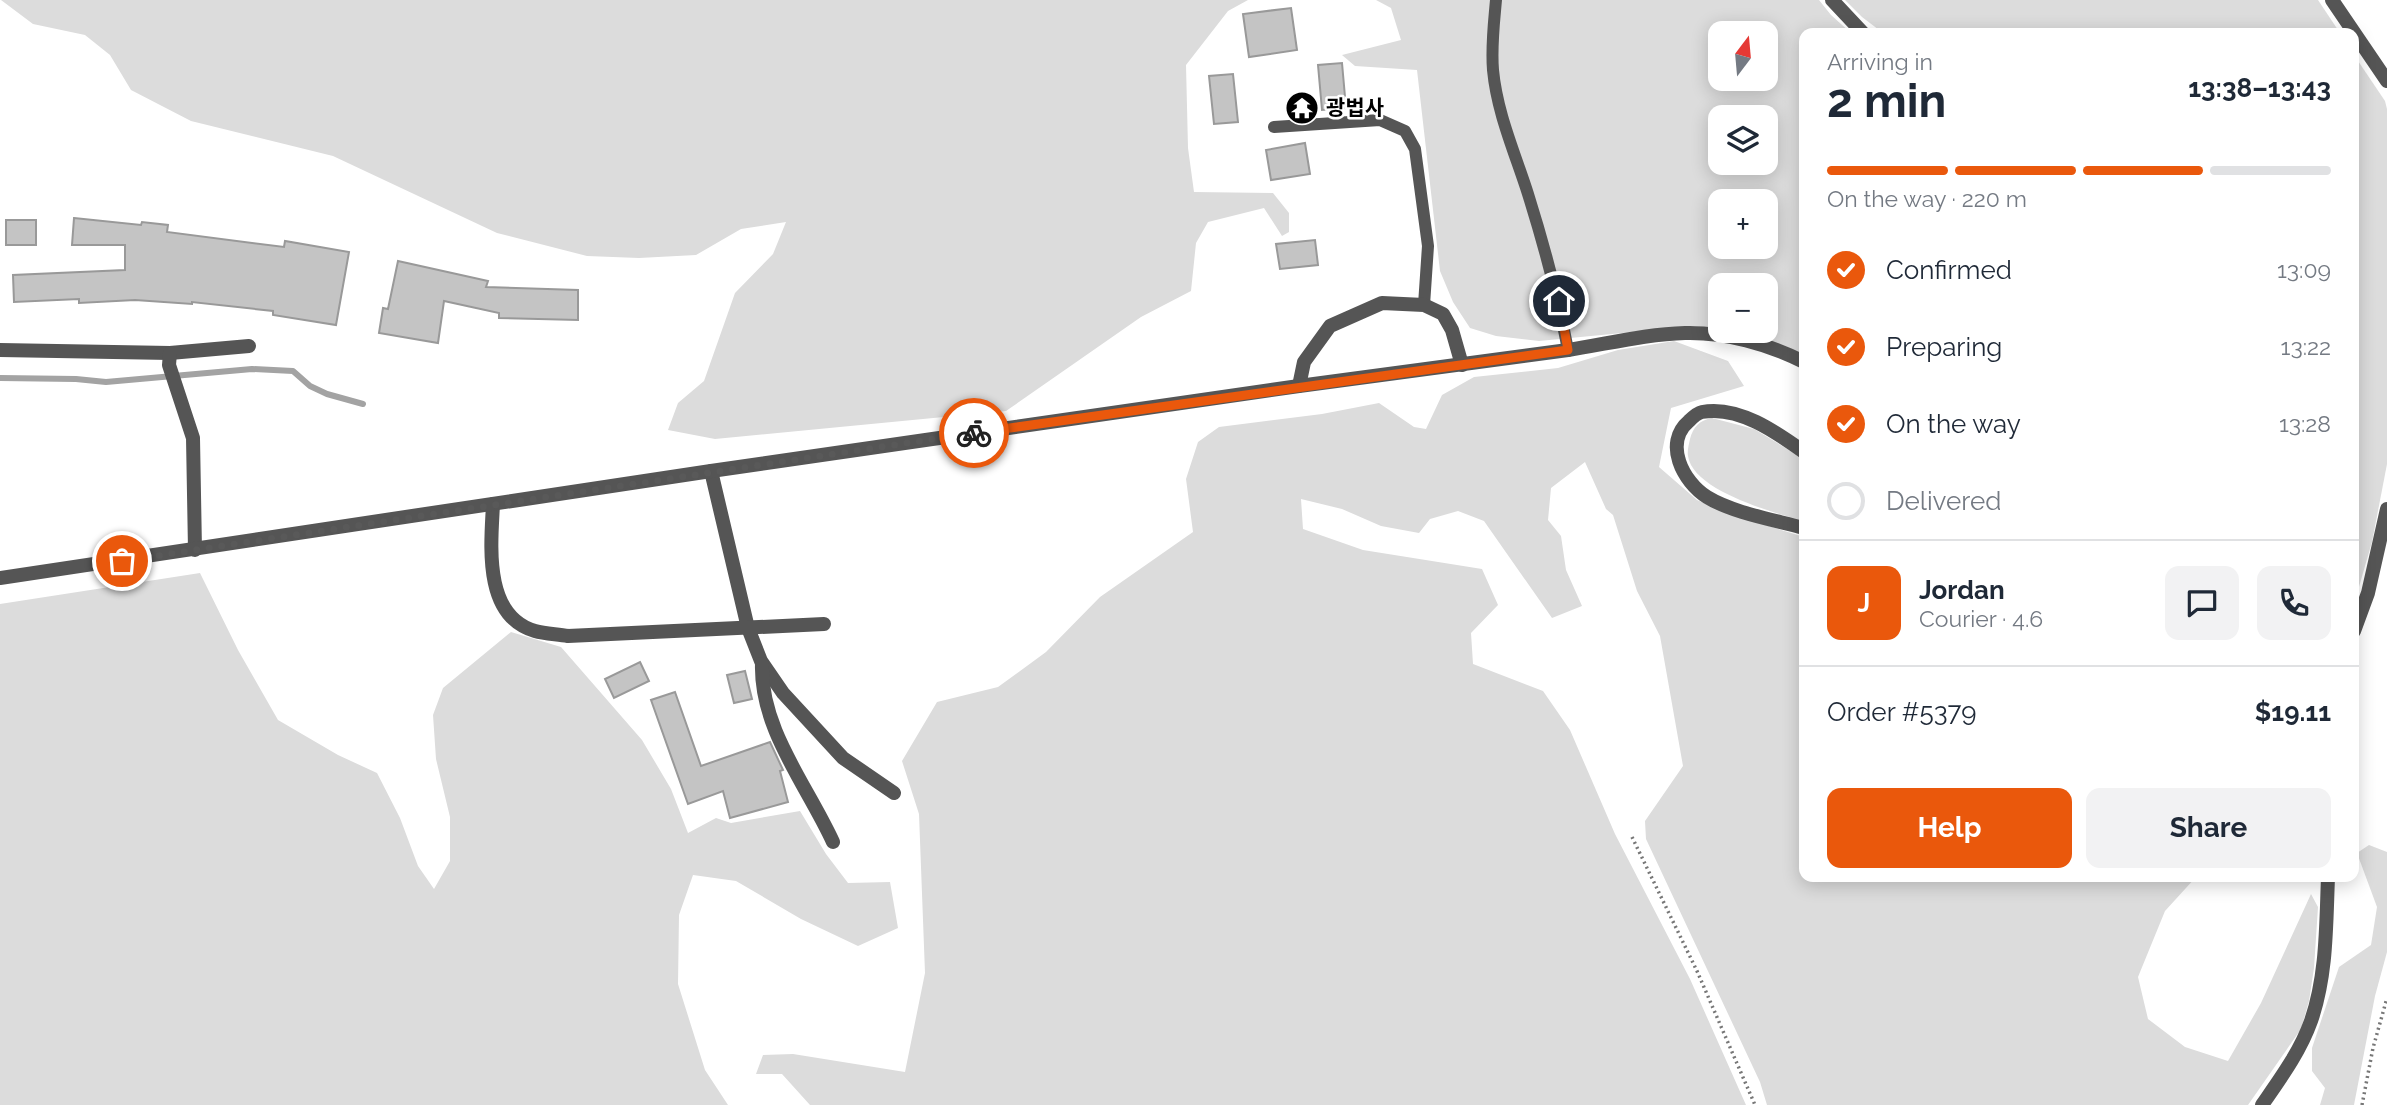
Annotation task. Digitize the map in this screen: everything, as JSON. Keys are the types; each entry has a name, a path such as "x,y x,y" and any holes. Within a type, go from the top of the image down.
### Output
{"street":[{"path":"1832,0 1858,28"},
{"path":"2332,0 2351,28"},
{"path":"2359,40 2387,81"},
{"path":"1299,386 1304,362 1330,326 1382,303 1424,305 1443,314 1452,330 1462,365"},
{"path":"0,578 711,471 1651,336 1686,332 1718,335 1766,346 1799,360"},
{"path":"0,350 169,359 249,346"},
{"path":"169,359 193,438 195,550"},
{"path":"1799,449 1765,427 1729,412 1699,412 1682,426 1676,450 1685,476 1706,496 1730,507 1799,527"},
{"path":"711,471 748,628 762,664 783,693 843,758 894,793"},
{"path":"493,504 491,551 495,584 505,609 516,621 533,631 568,636 824,624"},
{"path":"2359,617 2368,593 2387,509"},
{"path":"762,664 762,684 778,736 833,842"},
{"path":"2262,1105 2297,1053 2311,1022 2324,966 2328,882"}],"lane":[{"path":"1496,0 1492,44 1493,73 1503,121 1528,193 1556,289 1568,350"},
{"path":"1274,127 1380,121 1405,131 1415,149 1428,246 1424,305"}],"path":[{"path":"1632,837 1698,971 1755,1105"},
{"path":"2362,1105 2373,1048 2387,998"}],"shaded area":[{"path":"1,0 1248,0 1228,11 1186,65 1188,148 1194,192 1273,193 1289,213 1289,232 1282,236 1264,208 1208,222 1196,243 1191,291 1141,317 1006,411 715,439 668,430 678,403 704,381 735,293 773,254 786,222 741,229 696,255 639,258 587,256 497,233 333,156 191,121 131,90 110,55 85,35 33,24"},
{"path":"1376,0 1819,0 1845,28 1799,28 1799,353 1764,343 1778,343 1778,273 1708,273 1708,328 1695,326 1539,341 1496,336 1470,328 1453,302 1440,271 1417,70 1355,66 1342,55 1401,40 1391,8"},
{"path":"1845,0 2318,0 2337,28 1876,28"},
{"path":"2359,62 2385,101 2387,109 2387,464 2372,542 2359,587"},
{"path":"1674,341 1728,361 1744,386 1671,408 1659,467 1697,500 1727,513 1799,535 1799,882 2191,882 2165,911 2138,977 2148,1019 2185,1047 2228,1061 2261,1003 2311,894 2318,907 2314,968 2301,1029 2248,1105 1767,1105 1760,1082 1646,839 1645,821 1683,766 1660,636 1637,591 1613,515 1606,509 1585,462 1551,488 1548,520 1561,536 1566,570 1582,606 1552,618 1484,521 1458,511 1430,519 1419,533 1381,526 1342,509 1301,499 1303,529 1363,550 1482,569 1498,605 1471,633 1473,664 1543,691 1570,730 1615,834 1690,979 1746,1105 810,1105 782,1074 756,1074 763,1055 793,1054 905,1072 925,973 919,814 902,761 937,702 998,687 1046,652 1100,597 1193,532 1186,479 1198,442 1219,427 1322,414 1379,403 1414,427 1426,429 1442,395 1474,377 1558,368 1618,350"},
{"path":"1708,419 1754,429 1799,456 1799,520 1737,499 1704,480 1693,469 1688,454 1691,435 1701,422"},
{"path":"200,573 238,650 278,720 338,755 377,773 400,818 418,866 434,889 450,861 450,817 436,759 433,715 443,688 511,632 561,647 642,740 671,789 688,833 716,818 731,823 800,811 826,854 848,883 890,882 898,928 858,946 801,919 736,881 693,875 679,915 678,984 705,1070 728,1105 0,1105 0,604"},
{"path":"2369,845 2387,852 2387,952 2375,996 2354,1105 2320,1105 2325,1088 2312,1071 2312,1048 2339,967 2371,945 2377,907 2359,852"}],"building":[{"path":"1291,8 1297,50 1249,57 1243,14"},
{"path":"1342,63 1346,108 1322,110 1318,65"},
{"path":"1233,74 1238,122 1214,124 1209,76"},
{"path":"1305,143 1310,174 1271,180 1266,150"},
{"path":"74,218 168,225 167,232 284,247 285,241 349,252 336,325 273,315 273,311 192,302 135,300 79,303 79,299 14,302 13,275 125,270 125,245 72,245"},
{"path":"6,220 36,220 36,245 6,245"},
{"path":"1315,240 1318,265 1280,269 1276,244"},
{"path":"398,261 488,281 486,287 578,290 578,320 499,318 499,313 444,301 438,343 379,333 383,308 388,309"},
{"path":"640,662 649,681 614,698 605,679"},
{"path":"745,671 752,699 734,703 727,675"},
{"path":"675,692 701,766 770,742 783,770 780,771 788,802 730,818 723,791 688,804 651,700"}],"waterway":[{"path":"0,378 106,382 252,369 293,371 310,386 327,394 363,404"}],"way so far":[{"path":"122,561 974,433"}],"place":[{"name":"광법사","path":"1302,108"}],"route":[{"path":"974,433 1568,350 1559,301"}]}
